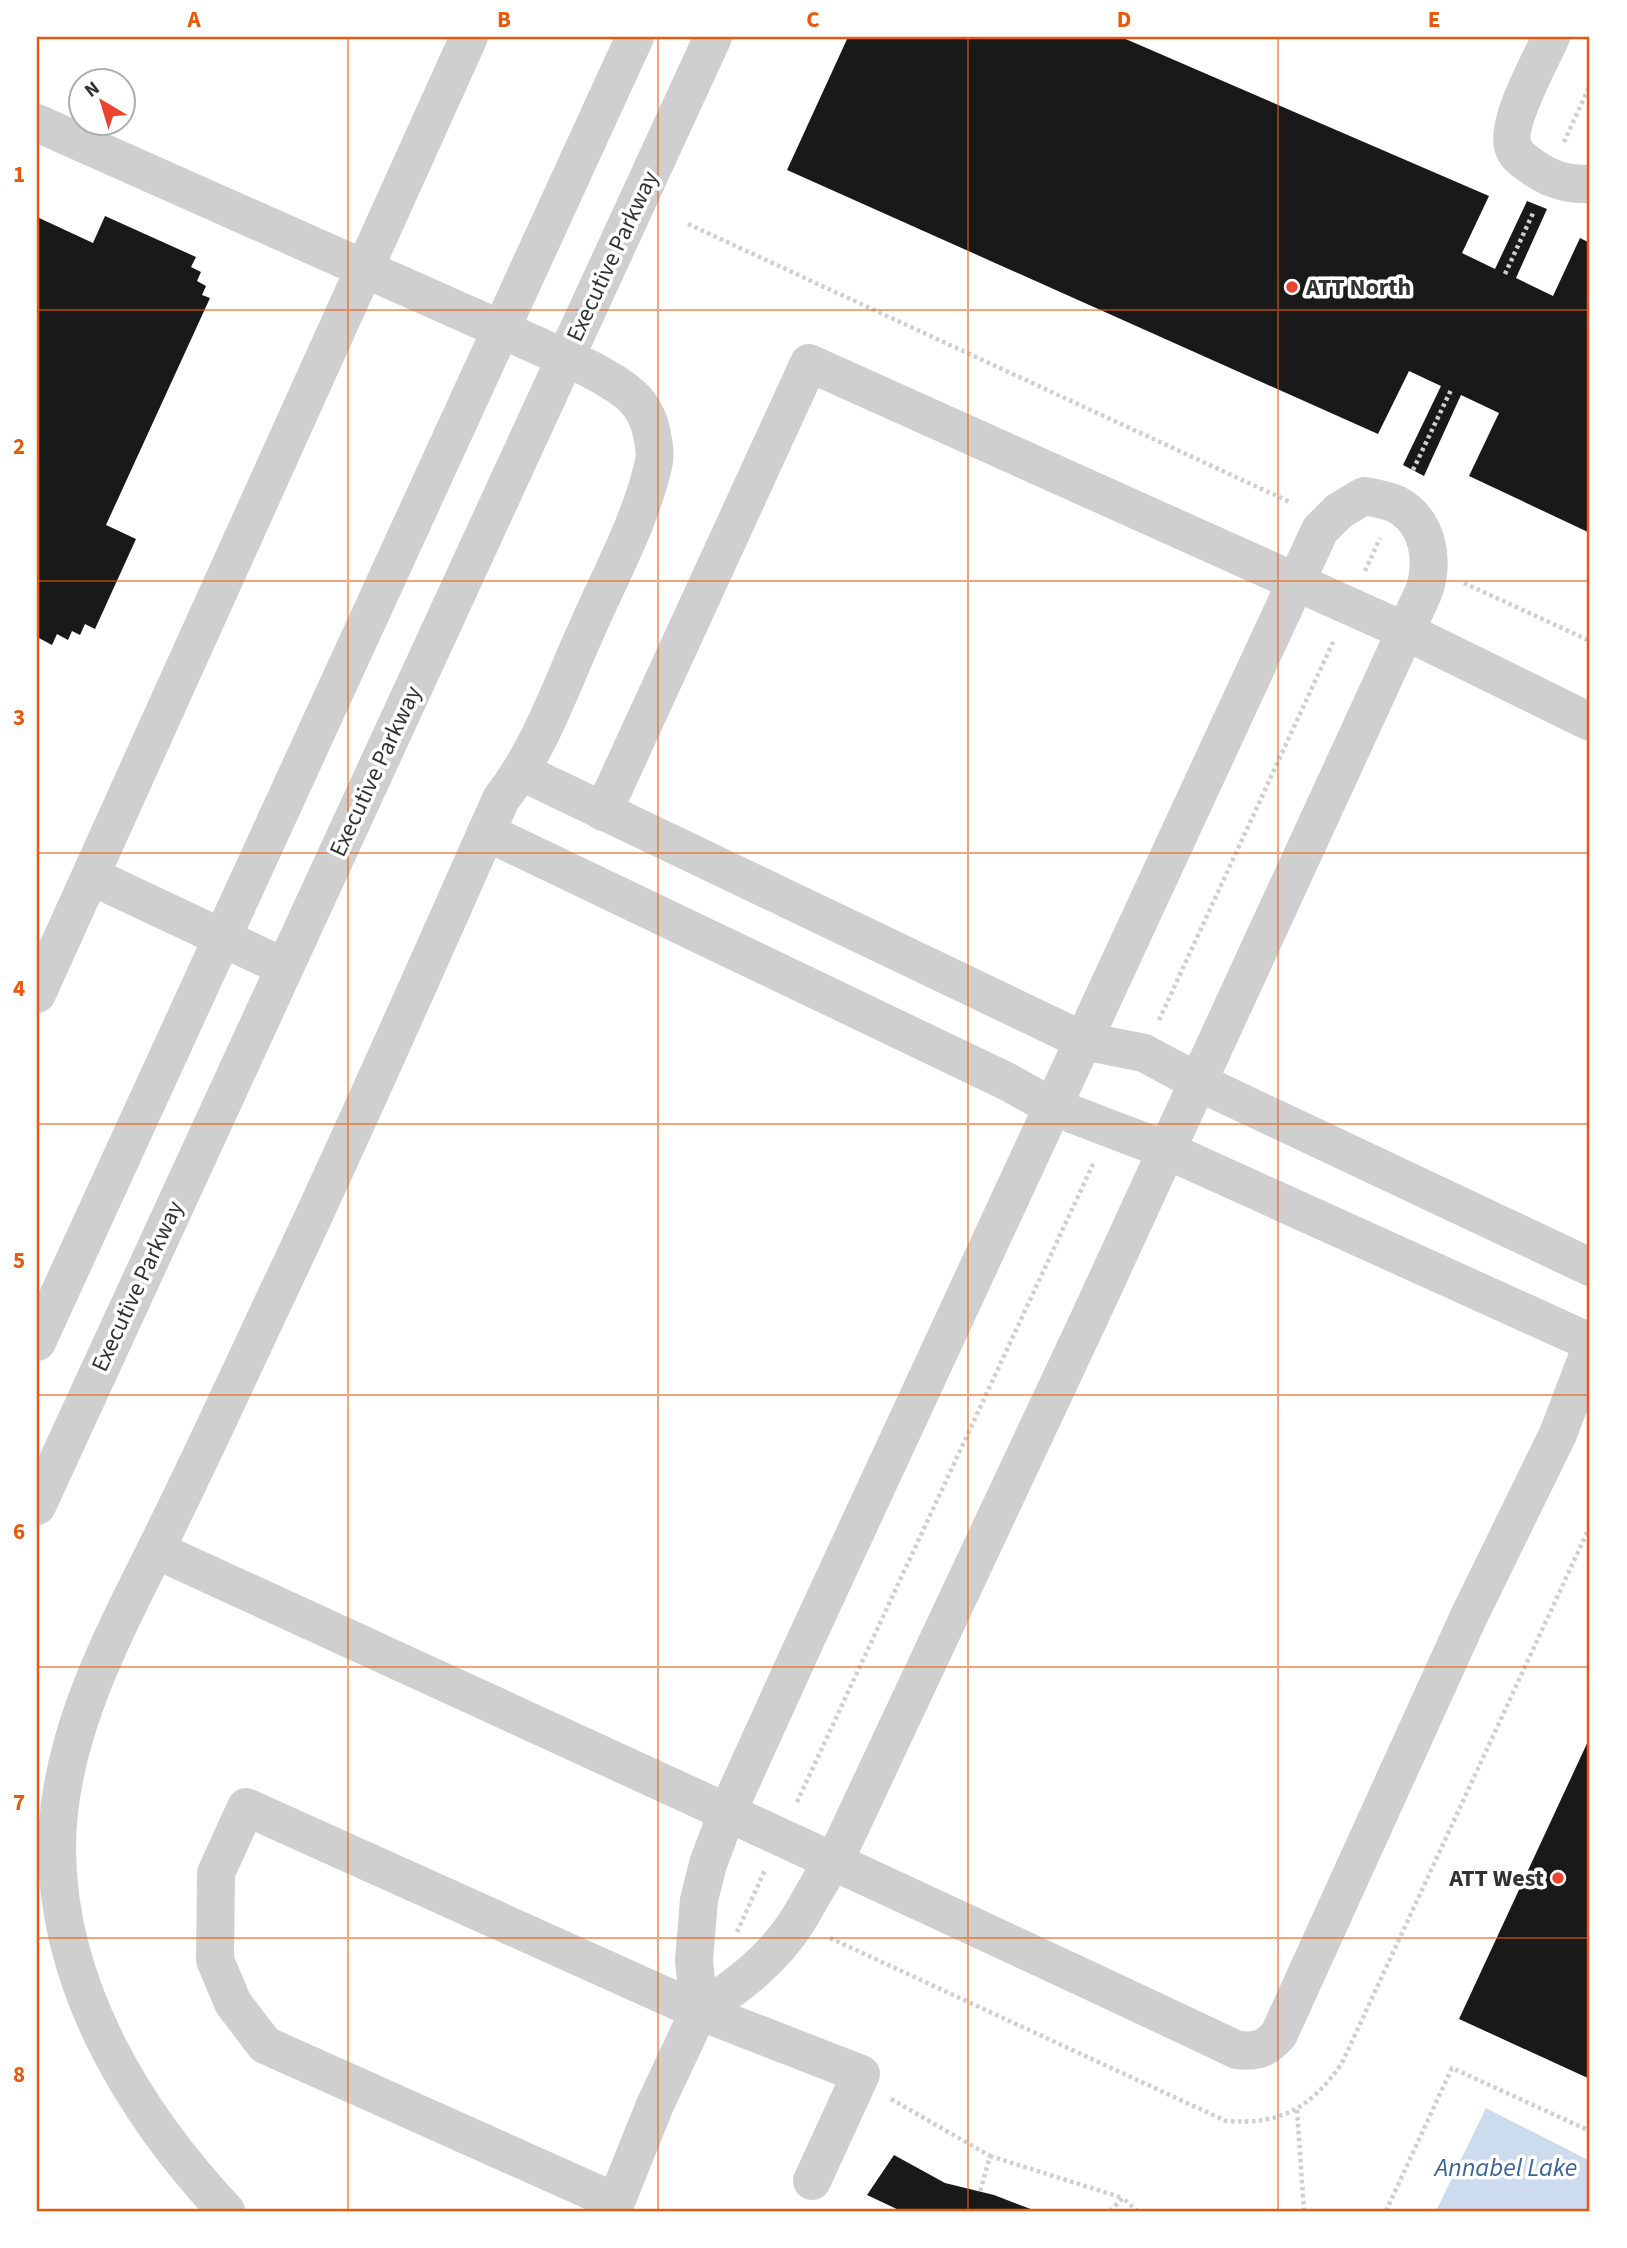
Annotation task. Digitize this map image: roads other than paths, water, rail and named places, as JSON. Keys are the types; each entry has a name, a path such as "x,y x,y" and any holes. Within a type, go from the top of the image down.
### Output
{"street":[{"path":"37,994 366,271 469,37"},
{"path":"37,1342 635,37"},
{"name":"Executive Parkway","path":"37,1506 713,37"},
{"path":"1544,39 1516,114 1512,146 1518,157 1548,178 1576,185 1590,184"},
{"path":"37,123 501,330 631,392 646,412 654,463 645,496 522,772 501,799 280,1288 156,1550 127,1605 85,1701 62,1787 57,1853 69,1944 100,2034 136,2097 205,2189 226,2211"},
{"path":"603,812 808,363 1405,631 1590,722"},
{"path":"699,2011 740,1985 777,1947 798,1921 817,1884 835,1860 1198,1082 1405,631 1431,568 1423,531 1396,504 1364,496 1339,511 1320,530 727,1813 708,1864 699,1900 694,1960 699,2011 655,2105 626,2206 265,2045 233,2003 215,1960 216,1872 246,1807 699,2011 860,2074 812,2181"},
{"path":"522,772 1084,1041 1144,1053 1198,1082 1590,1267"},
{"path":"156,1550 835,1860 1237,2050 1253,2052 1268,2048 1279,2034 1458,1641 1558,1434 1589,1357 1166,1150 1051,1107 1006,1081 486,832"},
{"path":"90,876 284,967"}],"water":[{"name":"Annabel Lake","path":"1486,2108 1590,2161 1590,2211 1436,2211"}],"place":[{"name":"ATT North","path":"1292,287"},
{"name":"ATT West","path":"1558,1878"}]}
